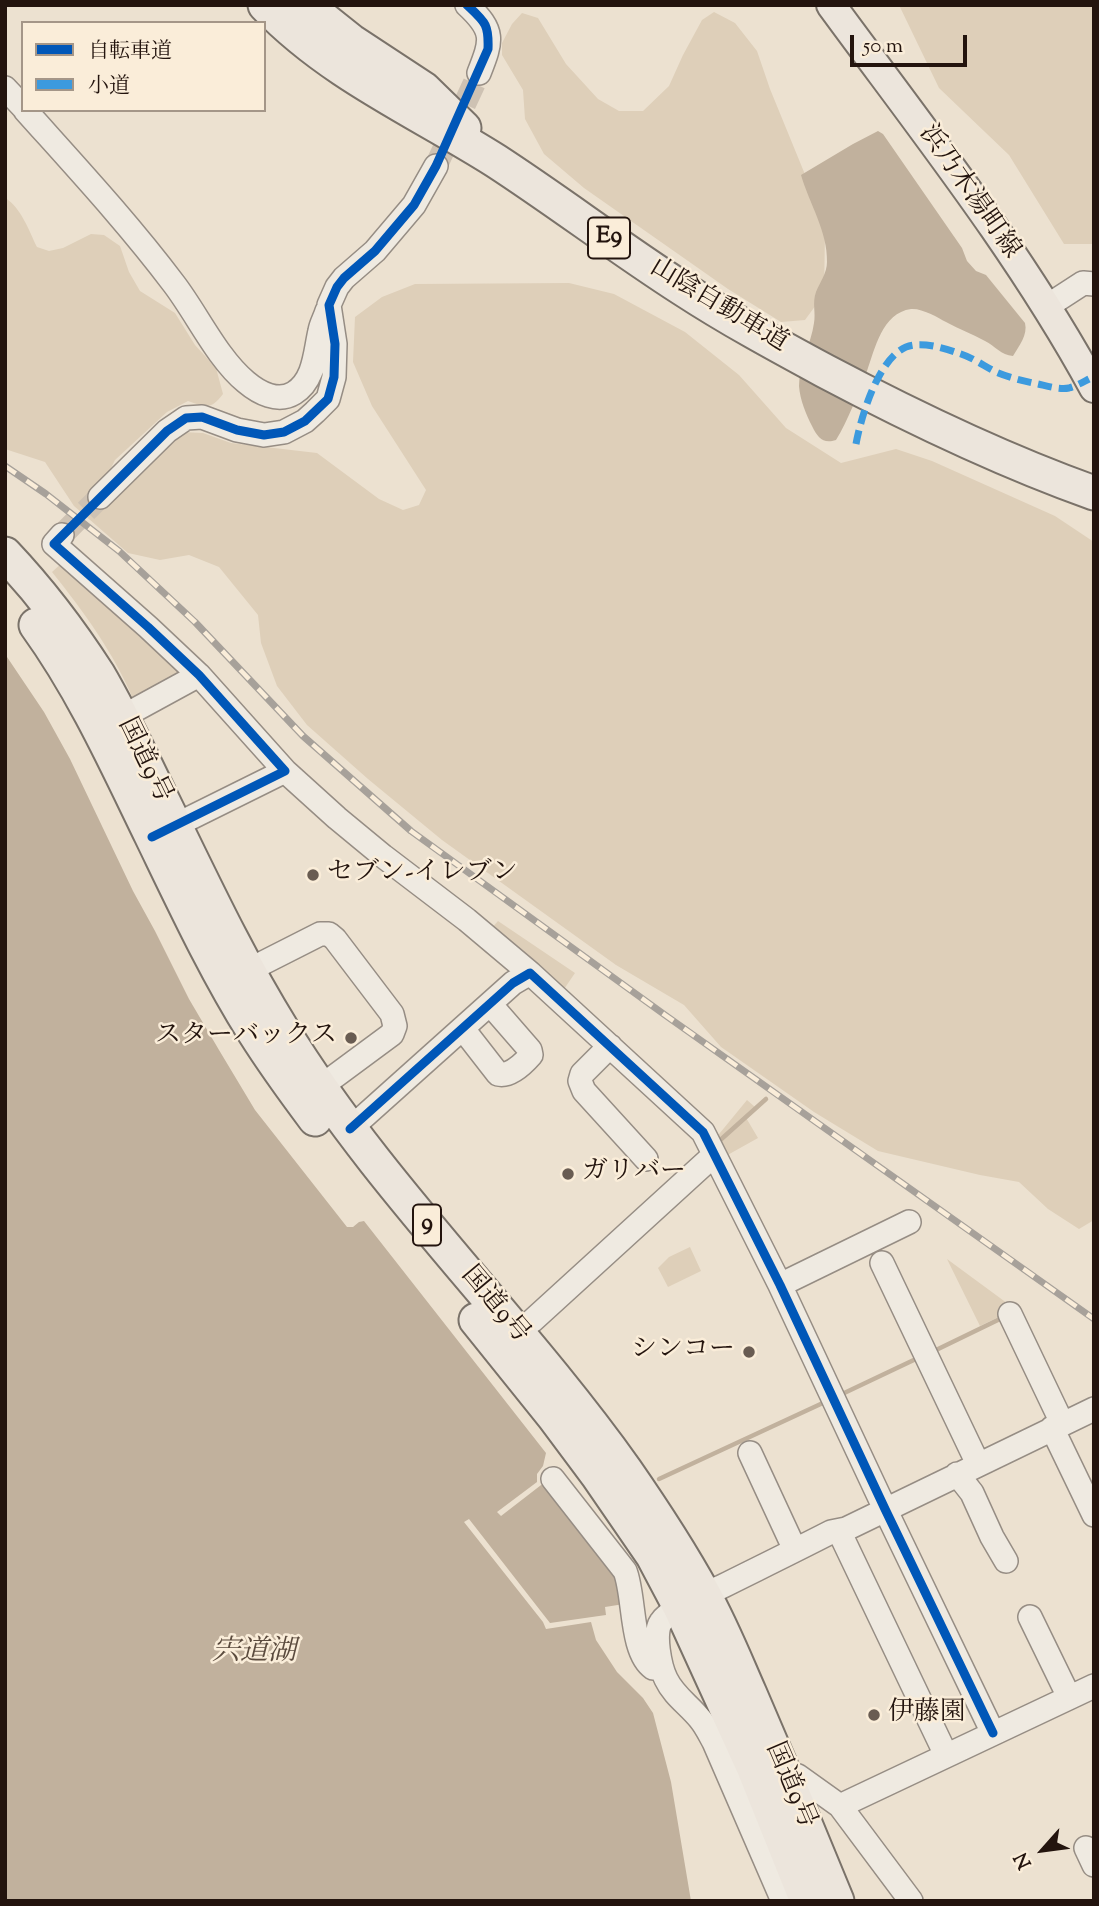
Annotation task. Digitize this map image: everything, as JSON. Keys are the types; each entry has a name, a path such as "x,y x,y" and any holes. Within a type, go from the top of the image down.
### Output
{"highway":[{"path":"239,5 252,21"},
{"name":"山陰自動車道","path":"265,5 301,40 340,69 531,173 752,326 892,401 930,425 1057,480 1094,493"},
{"name":"山陰自動車道","path":"286,5 349,58 471,140"},
{"name":"E9","path":"306,5 351,41 424,89 471,140"},
{"name":"E9","path":"266,36 317,74 415,130 471,140"},
{"name":"山陰自動車道","path":"892,401 1094,482"},
{"name":"国道9号","path":"5,554 66,628 97,673 122,718 163,831 223,979 254,1032 334,1143 591,1466 653,1556 692,1601 784,1771 837,1901"},
{"name":"国道9号","path":"5,584 47,640 319,1088 429,1228 582,1412 659,1521 807,1901"}],"main road":[{"name":"浜乃木湯町線","path":"831,5 947,163 1046,307 1094,388"}],"street":[{"path":"467,5 489,30 488,49 479,72"},
{"path":"5,88 21,106"},
{"path":"27,112 141,242 177,287 230,366 247,383 267,395 280,397 293,394 306,383 314,364 320,328 337,287 375,251 414,205 436,166"},
{"path":"1046,307 1083,283 1094,284"},
{"path":"100,497 167,431 187,418 202,417 237,430 264,435 284,432 305,421 328,399 334,377 335,344 330,305"},
{"path":"62,535 54,544 199,675 285,771 337,818 467,920 530,974 703,1132 780,1286 993,1733"},
{"path":"122,718 199,675"},
{"path":"163,831 285,771"},
{"path":"249,970 320,934 329,934 392,1014 396,1026 392,1034 319,1088"},
{"path":"350,1129 513,983 530,974"},
{"path":"463,1029 498,1074 504,1076 528,1058 531,1055 530,1050 490,1004"},
{"path":"610,1045 582,1074 580,1081 584,1091 646,1159"},
{"path":"533,1321 715,1155"},
{"path":"780,1286 909,1222"},
{"path":"882,1263 978,1464"},
{"path":"1010,1314 1094,1515"},
{"path":"783,1901 714,1742 701,1720 671,1689 661,1668 658,1628 665,1617 692,1601 831,1532 846,1529 1094,1409"},
{"path":"750,1453 795,1550"},
{"path":"957,1474 972,1493 1006,1562"},
{"path":"553,1479 625,1571 631,1609 644,1659 653,1668 661,1668"},
{"path":"839,1531 946,1755"},
{"path":"1030,1617 1069,1697"},
{"path":"840,1806 1094,1686"},
{"path":"784,1771 798,1776 840,1806 911,1901"}],"shaded area":[{"path":"899,5 1094,5 1094,244 1064,244 1009,155 939,88"},
{"path":"714,12 735,23 757,51 825,232 824,294 805,320 781,322 728,289 584,188 544,154 525,119 523,90 502,55 502,43 512,24 522,13 538,18 566,64 598,99 619,111 643,111 669,86 702,20"},
{"path":"5,198 20,213 37,247 49,251 63,248 91,234 104,235 120,246 129,272 140,291 175,313 195,345 216,368 223,394 219,399 208,406 188,401 167,412 115,460 108,474 104,501 125,490 148,459 182,432 203,433 231,443 317,453 379,499 403,510 419,505 426,490 372,406 353,362 355,317 382,297 415,284 569,283 614,294 685,332 739,375 786,428 841,463 896,449 932,461 1055,516 1094,542 1094,1220 1079,1229 1048,1209 1019,1182 878,1151 814,1112 721,1047 684,1005 616,965 442,840 307,725 277,686 261,643 258,615 219,567 189,555 160,560 128,553 74,506 45,462 5,449"},
{"path":"63,562 181,667 179,676 134,701 98,633 52,572"},
{"path":"498,921 575,973 560,995 490,930"},
{"path":"747,1100 755,1107 745,1116 758,1138 724,1157 715,1139"},
{"path":"690,1247 701,1271 668,1287 658,1268 669,1257"},
{"path":"947,1259 1015,1309 980,1326"}],"water":[{"path":"878,131 883,134 962,248 967,261 976,271 986,275 1025,323 1025,332 1013,356 925,311 911,309 901,312 893,317 881,333 845,424 836,440 828,441 819,437 812,426 799,386 814,323 815,296 825,274 827,262 821,229 801,175"},
{"name":"宍道湖","path":"5,654 44,712 70,759 133,891 189,999 255,1110 347,1227 364,1221 546,1453 543,1466 537,1474 537,1482 497,1512 501,1516 545,1482 619,1576 624,1604 605,1607 606,1615 550,1623 469,1519 464,1522 546,1629 591,1622 596,1640 617,1672 643,1698 653,1713 671,1782 691,1901 5,1901"}],"waterway":[{"path":"717,1143 766,1099"},
{"path":"934,1351 1002,1318"},
{"path":"840,1395 918,1358"},
{"path":"659,1479 825,1402"}],"tunnel":[{"path":"436,166 479,73"},
{"path":"62,535 100,497"}],"railway":[{"path":"5,466 119,551 195,622 303,736 411,831 1094,1319"}],"marked path":[{"path":"856,444 862,419 879,376 896,354 912,345 946,349 1001,374 1054,388 1069,388 1089,379"}],"cycle path":[{"path":"152,837 285,771 199,675 54,544 167,431 186,418 202,417 237,430 264,435 284,432 305,421 328,399 334,377 335,344 329,305 337,287 375,251 414,205 436,166 488,49 485,24 467,5"},
{"path":"350,1129 513,983 530,973 703,1132 780,1285 993,1733"}],"place":[{"name":"セブン-イレブン","path":"313,875"},
{"name":"スターバックス","path":"351,1038"},
{"name":"ガリバー","path":"568,1174"},
{"name":"シンコー","path":"749,1352"},
{"name":"伊藤園","path":"874,1715"}]}
